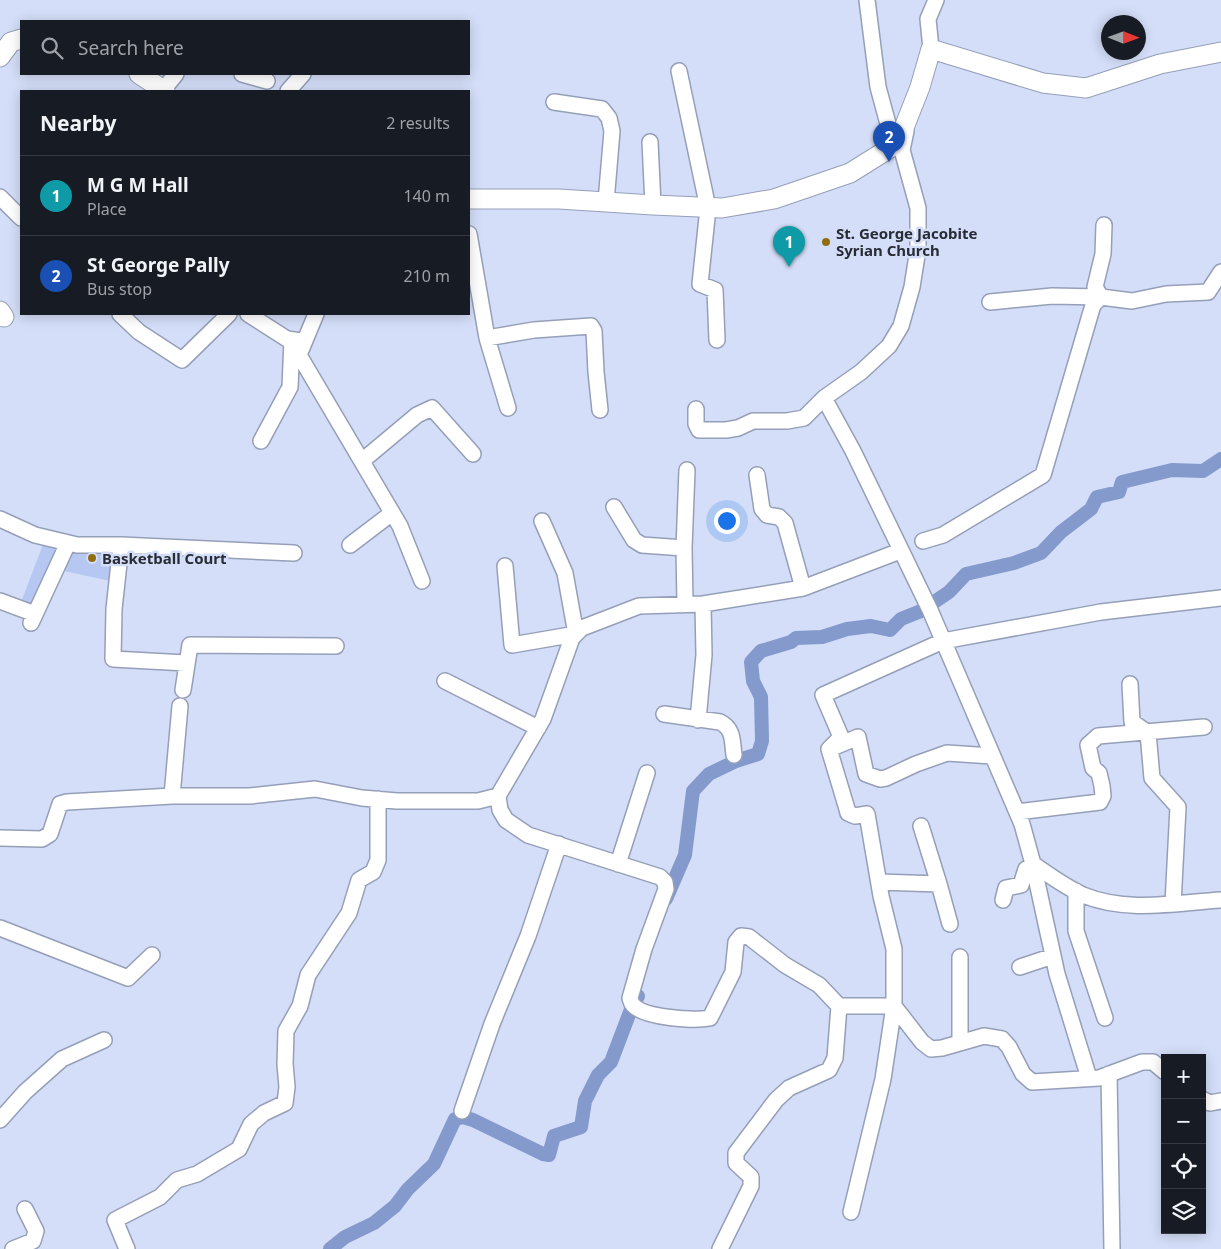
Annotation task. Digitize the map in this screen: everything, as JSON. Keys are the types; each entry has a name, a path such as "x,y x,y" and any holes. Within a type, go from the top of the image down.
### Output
{"street":[{"path":"867,0 878,87 894,146"},
{"path":"470,199 559,198 722,208 774,199 850,174 898,142 920,87 931,49 928,19 936,0"},
{"path":"0,57 11,42 20,39"},
{"path":"931,49 1043,83 1086,88 1160,64 1221,52"},
{"path":"679,72 708,208 700,284 715,290 717,340"},
{"path":"140,75 163,90"},
{"path":"165,90 175,75"},
{"path":"246,75 267,81"},
{"path":"289,90 302,75"},
{"path":"554,102 602,109 610,118 612,131 606,202"},
{"path":"696,409 696,424 699,430 726,430 738,428 753,421 787,421 804,418 824,398 861,372 890,346 901,326 912,287 918,250 918,208 902,150 910,113"},
{"path":"650,142 653,205"},
{"path":"0,197 20,217"},
{"path":"1101,297 1095,287 1103,254 1104,225"},
{"path":"470,247 472,274 487,338 508,408"},
{"path":"990,302 1052,296 1132,300 1166,294 1208,292 1221,272"},
{"path":"922,541 943,535 1043,475 1093,305 1101,297"},
{"path":"121,315 139,332 182,360 228,315"},
{"path":"250,315 287,339 298,340"},
{"path":"261,441 290,387 298,340 315,315"},
{"path":"487,338 534,330 591,326 594,331 600,410"},
{"path":"298,340 299,354 400,526 422,581"},
{"path":"824,398 853,451 900,551 929,607 1022,824 1033,864 1053,956 1089,1078"},
{"path":"362,461 416,415 432,408 473,454"},
{"path":"686,604 684,548 687,470"},
{"path":"757,475 762,509 767,515 779,517 785,523 803,588"},
{"path":"614,507 634,540 642,545 684,548"},
{"path":"350,545 392,513"},
{"path":"0,519 35,534 77,545 121,545 294,553"},
{"path":"542,521 565,573 576,634"},
{"path":"0,601 33,618 68,543"},
{"path":"121,545 114,609 113,660 186,663"},
{"path":"894,1006 839,1006 819,985 784,965 749,937 742,936 736,942 733,972 710,1018 701,1020 694,1018 686,1020 671,1019 635,1006 630,998 644,949 666,889 665,882 660,877 528,834 506,820 500,810 498,796 543,719 572,638 582,628 639,606 703,604 803,588 900,551"},
{"path":"505,566 512,645 576,634"},
{"path":"828,749 841,737 823,695 942,641 1101,612 1221,598"},
{"path":"698,720 704,656 703,604"},
{"path":"182,690 190,645 336,646"},
{"path":"445,682 538,728"},
{"path":"1130,684 1132,722 1148,733"},
{"path":"172,796 180,706"},
{"path":"664,714 720,722 727,726 731,731 734,755"},
{"path":"1017,812 1100,802 1103,796 1102,786 1099,773 1093,768 1088,745 1098,736 1148,733 1204,726"},
{"path":"1148,733 1152,778 1178,807 1173,904"},
{"path":"828,749 858,737 866,774 880,779 947,752 992,756"},
{"path":"828,749 848,813 855,816 867,814 879,882 894,949 894,1006 883,1079 851,1212"},
{"path":"618,864 647,773"},
{"path":"0,838 42,839 50,834 60,804 67,802 172,796 250,796 315,789 397,801 478,801 498,796"},
{"path":"127,1249 115,1220 160,1197 177,1180 197,1174 239,1149 251,1124 264,1113 285,1103 288,1088 284,1064 286,1031 300,1006 308,975 349,914 359,880 373,872 376,866 378,860 378,799"},
{"path":"921,826 950,924"},
{"path":"462,1111 492,1024 528,936 559,844"},
{"path":"1033,864 1076,891 1101,901 1148,907 1221,900"},
{"path":"1003,900 1006,888 1022,885 1026,869 1033,864"},
{"path":"879,882 939,884"},
{"path":"1076,891 1076,931 1105,1018"},
{"path":"0,928 128,978 152,955"},
{"path":"1020,967 1053,956"},
{"path":"960,957 960,1043"},
{"path":"720,1249 751,1186 751,1177 736,1163 736,1153 776,1100 789,1088 829,1070 835,1058 839,1006"},
{"path":"894,1006 922,1042 931,1049 942,1048 984,1036 1002,1039 1009,1047 1023,1074 1032,1082 1099,1078 1142,1062 1153,1062 1161,1069"},
{"path":"0,1120 26,1092 62,1059 104,1040"},
{"path":"1109,1074 1112,1249"},
{"path":"1206,1101 1210,1103 1221,1101"},
{"path":"13,1249 33,1242 36,1231 25,1208"}],"shaded area":[{"path":"44,542 61,546 37,607 21,602"},
{"name":"Basketball Court","path":"121,545 115,582 59,570 69,546"}],"waterway":[{"path":"666,899 685,855 693,791 709,774 736,761 758,754 762,741 761,697 753,681 751,662 761,651 791,642 796,638 822,637 847,629 871,626 890,630 901,619 921,611 949,592 966,574 1014,563 1041,553 1061,532 1091,509 1097,497 1119,492 1122,482 1172,470 1203,471 1221,459"},
{"path":"330,1249 345,1237 374,1223 395,1206 408,1189 434,1164 455,1119 463,1117 473,1120 543,1154 549,1155 554,1136 581,1127 585,1101 598,1075 611,1062 638,996"}],"place":[{"name":"St George Pally","path":"889,162"},
{"name":"St. George Jacobite Syrian Church","path":"826,242"},
{"name":"M G M Hall","path":"789,267"},
{"name":"Basketball Court","path":"92,558"}]}
